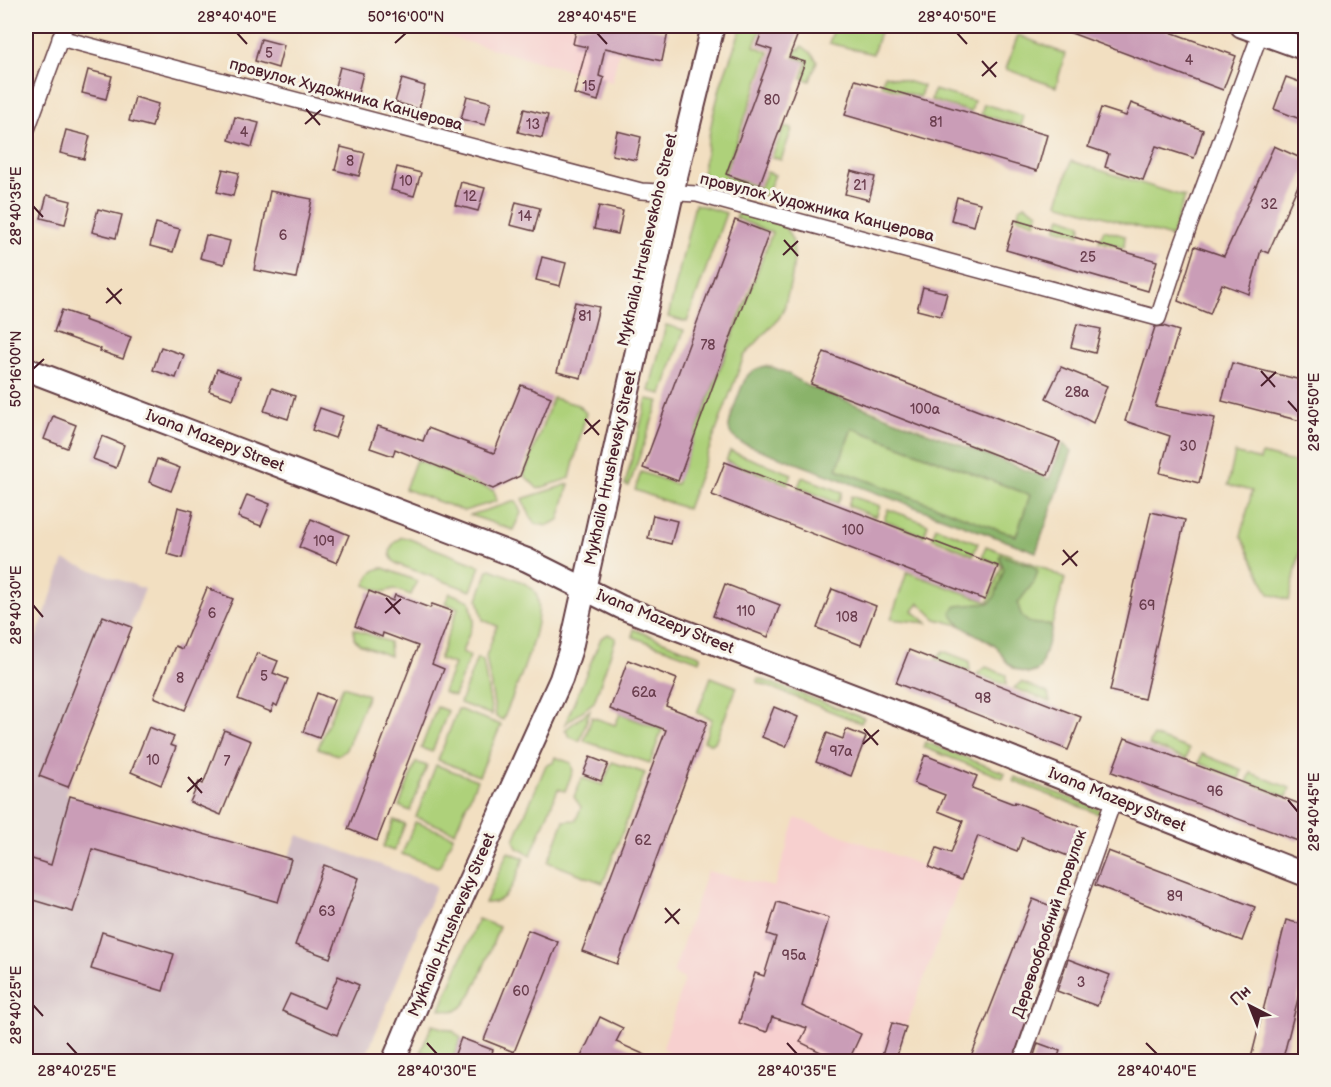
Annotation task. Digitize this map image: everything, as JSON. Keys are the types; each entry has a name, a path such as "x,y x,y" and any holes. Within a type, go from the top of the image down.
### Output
{"main road":[{"name":"Mykhaila Hrushevskoho Street","path":"379,1062 453,885 549,673 578,586 665,192 698,26"},
{"path":"665,192 713,26"},
{"path":"1285,26 1305,33"},
{"path":"1255,28 1305,49"},
{"name":"Ivana Mazepy Street","path":"26,369 527,560 621,607 904,715 1305,875"},
{"name":"Mykhailo Hrushevsky Street","path":"393,1062 460,902 561,680 576,630 578,586"}],"street":[{"name":"провулок Художника Канцерова","path":"63,32 630,188 697,194 1158,318 1225,126 1255,28"},
{"path":"26,132 63,32"},
{"name":"Деревообробний провулок","path":"1021,1062 1114,799"}],"shaded area":[{"path":"410,26 625,26 612,82"},
{"path":"64,560 145,589 65,794 288,858 298,835 431,883 436,887 364,1061 26,1060 26,666"},
{"path":"796,818 961,880 895,1061 680,1061 663,1048 684,979 673,973 707,871 774,887"}],"green space":[{"path":"742,26 762,26 754,46 769,52 724,175 760,188 767,172 775,175 767,193 758,198 700,185 721,84"},
{"path":"835,26 882,26 873,54 829,43"},
{"path":"1018,35 1065,54 1056,87 1006,69"},
{"path":"802,46 817,61 810,81 802,78 807,62 794,57 797,48 800,50"},
{"path":"885,75 923,86 920,97 881,85"},
{"path":"934,90 974,101 971,112 931,100"},
{"path":"984,104 1024,116 1021,126 981,114"},
{"path":"784,127 792,129 781,160 772,157"},
{"path":"1071,161 1185,197 1171,237 1058,203"},
{"path":"695,204 726,213 687,322 668,317"},
{"path":"1025,205 1038,213 1035,223 1017,217 1020,208"},
{"path":"739,210 782,224 793,242 792,276 784,309 779,318 744,356 687,509 635,490 641,472 676,484 772,233 736,218"},
{"path":"1061,217 1081,224 1080,235 1056,228"},
{"path":"1104,230 1125,236 1124,248 1099,241"},
{"path":"666,325 684,330 662,394 649,391"},
{"path":"765,366 788,374 808,386 1049,479 1063,444 1072,451 1036,552 738,441 729,429 733,410 748,375","holes":["852,428 1030,495 1016,536 837,469"]},
{"path":"553,398 578,405 586,413 570,478 538,489 524,475"},
{"path":"647,399 659,401 629,486 625,485"},
{"path":"852,428 1031,495 1016,537 837,469"},
{"path":"730,451 792,474 788,484 726,461"},
{"path":"1235,453 1260,460 1262,454 1305,465 1305,530 1289,600 1269,594 1241,536 1252,491 1228,485"},
{"path":"416,460 494,491 497,501 464,511 405,489"},
{"path":"802,477 842,492 838,503 798,487"},
{"path":"569,484 559,520 546,526 534,523 522,499"},
{"path":"851,496 880,506 876,517 848,506"},
{"path":"516,501 521,513 513,530 470,515"},
{"path":"888,509 928,524 924,536 884,520"},
{"path":"936,527 978,543 973,555 932,538"},
{"path":"402,537 480,566 471,591 393,561 390,553 392,546"},
{"path":"986,546 1042,567 1065,579 1040,668 1035,672 1029,674 1013,668 997,647 963,626 936,619 919,603 913,611 927,623 891,619 907,572 988,602 1002,565 982,557"},
{"path":"1001,555 1033,566 1038,571 1034,582 1018,603 1024,619 1037,624 1049,624 1052,628 1040,668 1036,671 1023,672 1010,665 996,646 964,628 951,612 956,606 990,603 995,596 1004,569 999,557"},
{"path":"383,568 417,581 411,595 394,589 382,592 365,585 374,571"},
{"path":"491,569 532,588 538,603 538,618 534,636 503,720 496,717 486,656 497,626 483,620 478,599 488,570"},
{"path":"450,593 470,601 474,621 462,652 470,656 454,696 443,692 454,664 439,659 458,608 445,603"},
{"path":"354,629 389,642 390,656 359,644 354,638"},
{"path":"633,629 701,656 700,661 633,637"},
{"path":"608,634 616,638 594,702 565,724 601,638"},
{"path":"943,651 969,661 970,672 936,659"},
{"path":"477,658 483,660 492,715 460,703"},
{"path":"986,667 1006,675 1006,685 977,674"},
{"path":"711,677 737,687 715,742 711,744 704,741 712,719 697,713"},
{"path":"758,679 864,718 861,723 757,682"},
{"path":"1021,682 1048,693 1050,702 1014,688"},
{"path":"343,686 368,695 345,751 338,755 318,748"},
{"path":"437,707 448,711 432,752 421,748"},
{"path":"458,709 501,725 479,776 438,760"},
{"path":"590,710 580,741 570,737 565,730"},
{"path":"620,714 662,730 650,763 584,741 592,717 615,725"},
{"path":"1153,736 1189,749 1186,759 1149,745"},
{"path":"925,742 1005,773 1003,778 923,747"},
{"path":"1202,754 1242,770 1239,779 1199,763"},
{"path":"555,757 571,763 573,771 565,791 558,789 531,855 517,848 514,840 546,765 553,763"},
{"path":"416,762 427,766 410,811 399,806"},
{"path":"612,762 645,773 603,883 548,862 564,821 576,820 581,807 574,797 582,778 603,785"},
{"path":"436,765 477,780 455,832 416,817"},
{"path":"1251,773 1290,788 1287,797 1247,782"},
{"path":"1015,777 1101,810 1099,814 1013,781"},
{"path":"394,820 405,824 394,851 383,847"},
{"path":"415,822 453,836 440,866 437,867 402,854"},
{"path":"508,852 524,858 515,881 501,899 485,903"},
{"path":"478,919 499,927 482,972 470,996 459,1009 447,1011 440,1009"},
{"path":"432,1025 453,1031 461,1038 452,1060 446,1061 421,1051"}],"building":[{"path":"577,26 639,26 668,32 662,61 605,48 599,76 604,78 598,101 574,94 587,47 573,44"},
{"path":"764,26 801,26 789,57 805,62 759,186 726,174 772,50 757,45"},
{"path":"1056,26 1154,26 1236,56 1223,90"},
{"path":"261,39 284,45 278,68 255,61"},
{"path":"340,67 363,73 357,97 334,90"},
{"path":"88,70 112,76 106,99 82,93"},
{"path":"1286,77 1305,84 1305,121 1274,109"},
{"path":"402,79 425,86 419,109 395,102"},
{"path":"855,80 1047,135 1037,171 845,115"},
{"path":"467,96 491,102 485,125 461,119"},
{"path":"135,97 158,104 152,127 129,121"},
{"path":"1131,103 1203,130 1194,158 1156,146 1143,180 1105,167 1109,154 1088,147 1101,108 1126,116"},
{"path":"524,109 548,115 542,138 518,132"},
{"path":"235,117 259,123 252,147 229,140"},
{"path":"66,130 90,136 84,159 60,153"},
{"path":"617,131 641,137 636,160 612,155"},
{"path":"1274,146 1305,160 1305,170 1268,253 1261,250 1249,294 1222,284 1210,314 1178,301 1195,246 1224,256"},
{"path":"341,147 365,153 359,176 335,170"},
{"path":"397,167 421,173 414,196 391,190"},
{"path":"223,169 239,173 233,196 217,192"},
{"path":"851,171 875,177 869,200 845,194"},
{"path":"461,182 485,188 478,211 455,205"},
{"path":"270,191 312,199 296,278 254,270"},
{"path":"47,195 71,201 65,224 41,218"},
{"path":"957,197 980,203 974,226 951,220"},
{"path":"516,202 540,208 534,231 510,225"},
{"path":"599,206 623,211 618,234 594,229"},
{"path":"98,209 122,215 116,238 92,232"},
{"path":"735,220 769,233 678,481 643,468"},
{"path":"1015,220 1157,261 1148,291 1006,250"},
{"path":"156,223 180,229 173,252 150,246"},
{"path":"206,235 230,241 224,264 200,258"},
{"path":"542,257 566,263 560,286 536,280"},
{"path":"923,287 947,293 941,316 917,310"},
{"path":"575,302 599,307 581,378 557,372"},
{"path":"62,310 131,337 123,359 54,332"},
{"path":"1077,324 1101,329 1095,353 1071,347"},
{"path":"1163,326 1179,331 1155,406 1215,418 1199,483 1160,473 1170,436 1125,421 1155,327"},
{"path":"161,347 184,355 176,378 153,370"},
{"path":"824,352 1060,442 1048,475 811,384"},
{"path":"1232,363 1305,381 1305,422 1222,401"},
{"path":"1061,367 1107,386 1093,423 1046,398"},
{"path":"217,369 240,377 233,399 209,391"},
{"path":"521,385 551,397 520,476 493,489 395,449 393,456 370,448 378,426 423,441 428,428 494,453"},
{"path":"272,388 295,396 288,419 264,411"},
{"path":"320,408 343,416 335,438 312,430"},
{"path":"53,416 76,425 67,448 44,439"},
{"path":"102,436 124,445 116,468 93,459"},
{"path":"157,459 180,468 171,491 149,482"},
{"path":"725,462 998,566 985,600 712,495"},
{"path":"247,495 270,504 261,526 238,517"},
{"path":"178,507 193,511 182,558 167,554"},
{"path":"1151,512 1185,520 1144,699 1110,691"},
{"path":"653,515 677,521 671,544 648,538"},
{"path":"311,519 349,535 337,563 299,547"},
{"path":"725,584 780,605 768,637 713,616"},
{"path":"207,588 233,599 185,710 154,697 175,646 182,649"},
{"path":"832,589 876,606 861,645 817,628"},
{"path":"369,591 393,601 395,595 430,608 432,604 452,611 432,664 444,669 377,841 348,829 418,646 383,633 382,637 355,626"},
{"path":"103,616 132,627 68,787 39,776"},
{"path":"909,650 1081,717 1068,750 896,683"},
{"path":"257,653 278,661 273,673 288,679 277,706 274,704 271,712 238,699"},
{"path":"628,660 677,679 666,706 707,722 617,964 582,951 666,730 610,709"},
{"path":"317,693 334,700 319,738 303,732"},
{"path":"774,707 798,717 786,747 762,737"},
{"path":"149,727 174,737 170,745 176,747 161,785 131,772"},
{"path":"846,729 866,737 851,776 816,762 827,733 843,739"},
{"path":"224,730 251,741 221,815 190,802 199,782 203,784"},
{"path":"1125,738 1305,806 1305,821 1298,841 1112,772"},
{"path":"925,755 977,776 972,788 1080,827 1068,856 1022,838 1017,851 978,836 961,880 929,867 937,848 951,853 963,821 938,811 945,795 914,783"},
{"path":"590,757 608,764 601,781 583,774"},
{"path":"70,796 291,859 278,902 92,849 73,912 26,898 26,857 51,865"},
{"path":"1108,851 1255,907 1242,941 1095,885"},
{"path":"324,865 359,878 330,958 295,945"},
{"path":"1033,899 1064,911 1012,1062 969,1062"},
{"path":"777,902 829,918 802,1006 861,1034 848,1062 841,1062 800,1042 807,1028 772,1017 767,1032 739,1023 755,973 764,976 776,937 767,934"},
{"path":"1286,920 1305,925 1305,971 1282,1062 1250,1062"},
{"path":"528,930 558,942 514,1052 484,1040"},
{"path":"102,932 174,954 163,991 91,969"},
{"path":"1068,959 1110,975 1097,1006 1057,991"},
{"path":"338,976 359,985 337,1035 282,1011 290,994 324,1008"},
{"path":"600,1017 623,1028 616,1042 661,1062 592,1062 581,1057"},
{"path":"892,1023 906,1027 895,1062 880,1062"},
{"path":"461,1038 493,1050 489,1062 452,1062"},
{"path":"1038,1043 1060,1051 1056,1062 1032,1062"}]}
